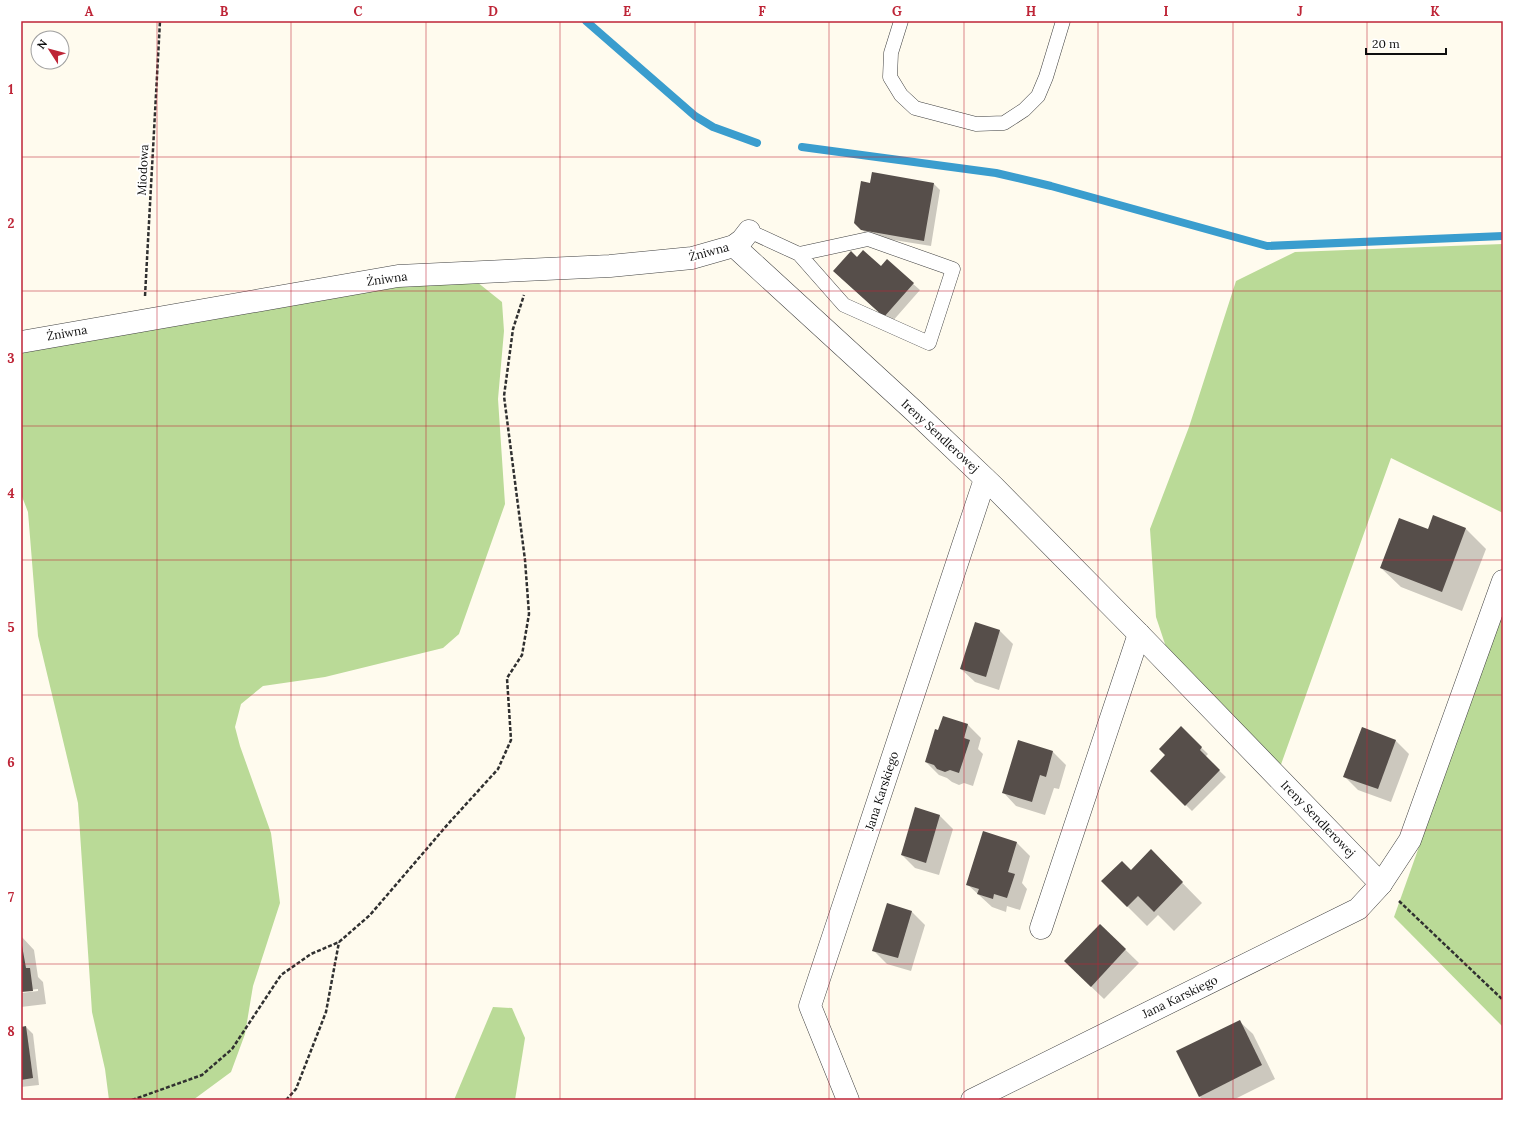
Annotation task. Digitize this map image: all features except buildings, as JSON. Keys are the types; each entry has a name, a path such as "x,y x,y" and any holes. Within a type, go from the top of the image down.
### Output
{"street":[{"name":"Żniwna","path":"21,342 398,276 610,266 692,258 741,239"},
{"name":"Ireny Sendlerowej","path":"741,239 913,410 985,479 1139,634 1381,884"},
{"name":"Jana Karskiego","path":"848,1100 810,1006 985,479"},
{"name":"Jana Karskiego","path":"972,1100 1358,909 1381,884 1410,840 1503,581"},
{"path":"1041,928 1139,634"}],"lane":[{"path":"901,21 891,53 890,78 900,95 915,108 976,124 1004,123 1024,110 1038,96 1046,77 1063,21"},
{"path":"741,239 799,254 868,239 953,269 929,343 844,305 799,254"}],"path":[{"name":"Miodowa","path":"144,320 160,21"},
{"path":"132,1100 202,1075 232,1049 281,975 311,954 339,942 370,915 448,824 498,769 512,740 508,678 522,655 529,614 525,560 504,396 513,329 532,270"},
{"path":"1381,884 1503,1000"},
{"path":"286,1100 296,1089 326,1012 339,942"}],"green space":[{"path":"1503,244 1503,513 1391,458 1279,770 1179,686 1156,617 1150,529 1189,427 1236,281 1295,252"},
{"path":"477,282 502,302 504,331 498,399 505,504 459,634 443,648 325,677 263,686 241,704 235,727 240,746 271,833 280,903 253,986 245,1034 231,1072 193,1100 109,1100 105,1069 92,1012 78,803 38,636 28,512 21,494 21,349 399,287"},
{"path":"1503,611 1503,1027 1394,917"},
{"path":"493,1007 512,1008 525,1038 515,1100 454,1100"}],"waterway":[{"path":"586,21 695,116 713,127 757,143"},
{"path":"802,147 996,173 1051,186 1267,246 1503,236"}]}
